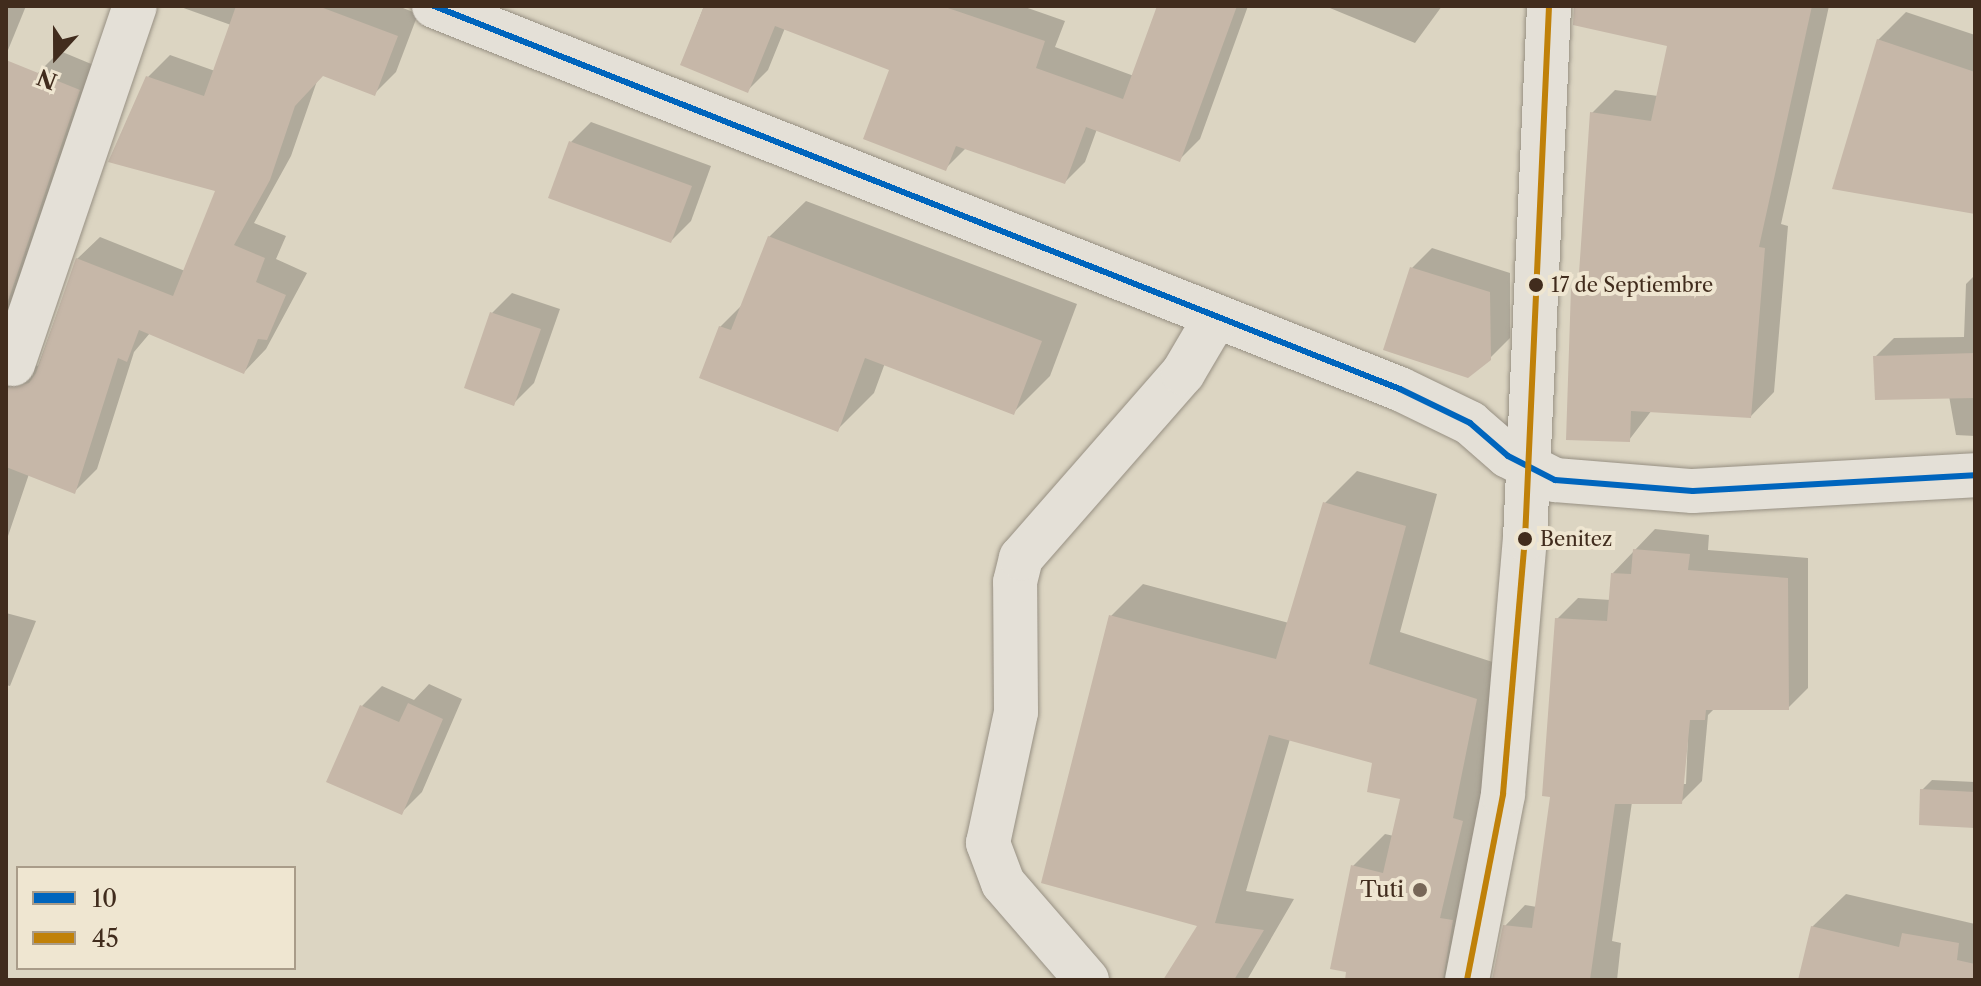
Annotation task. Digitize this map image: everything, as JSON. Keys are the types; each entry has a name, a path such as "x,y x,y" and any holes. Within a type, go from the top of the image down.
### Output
{"street":[{"path":"13,364 135,6"},
{"path":"434,6 1445,409 1531,471 1578,485 1693,491 1975,475"},
{"path":"1467,980 1503,794 1531,471 1549,6"},
{"path":"1087,980 1003,883 988,843 1016,712 1015,582 1021,558 1183,373 1216,317"}],"building":[{"path":"236,6 318,6 398,36 375,96 323,76 295,106 270,180 234,245 265,258 256,282 286,295 267,340 258,339 244,374 139,330 127,362 118,358 75,494 6,467 6,388 29,383 36,373 76,258 173,296 215,191 108,162 146,76 204,96"},
{"path":"704,6 942,6 1045,41 1036,68 1123,99 1157,6 1237,6 1180,162 1086,127 1065,184 956,146 946,171 863,139 889,70 775,26 748,93 680,65"},
{"path":"1574,6 1812,6 1759,247 1765,248 1751,418 1631,411 1630,442 1566,440 1571,288 1578,288 1590,112 1651,121 1667,46 1573,25"},
{"path":"1877,39 1975,72 1975,214 1832,189"},
{"path":"6,60 80,90 6,307"},
{"path":"569,141 692,186 671,243 548,198"},
{"path":"768,236 1042,341 1014,415 865,358 838,432 699,378 719,326 731,330"},
{"path":"1410,267 1490,292 1491,360 1468,378 1383,350"},
{"path":"490,312 541,329 514,406 464,388"},
{"path":"1975,353 1975,398 1875,400 1873,356"},
{"path":"1323,502 1406,526 1369,664 1477,699 1453,818 1463,821 1440,918 1453,920 1443,980 1345,980 1346,972 1330,969 1351,865 1383,873 1400,799 1367,792 1372,763 1269,735 1215,923 1264,930 1234,980 1163,980 1197,926 1041,883 1109,615 1276,659"},
{"path":"1633,549 1690,554 1688,570 1788,578 1789,710 1706,710 1705,720 1690,720 1682,804 1615,804 1590,980 1492,980 1503,925 1532,928 1550,797 1542,796 1555,618 1607,621 1611,573 1631,574"},
{"path":"408,703 443,719 402,815 326,782 360,705 399,722"},
{"path":"1920,789 1975,792 1975,828 1919,825"},
{"path":"1811,926 1899,947 1902,933 1959,943 1957,960 1975,964 1975,980 1798,980"}],"transit line":[{"name":"10","path":"434,6 1400,389 1470,423 1508,456 1555,480 1693,491 1975,475"},
{"name":"45","path":"1467,980 1503,794 1525,539 1549,6"}],"place":[{"name":"17 de Septiembre","path":"1536,285"},
{"name":"Benitez","path":"1525,539"},
{"name":"Tuti","path":"1420,890"}]}
